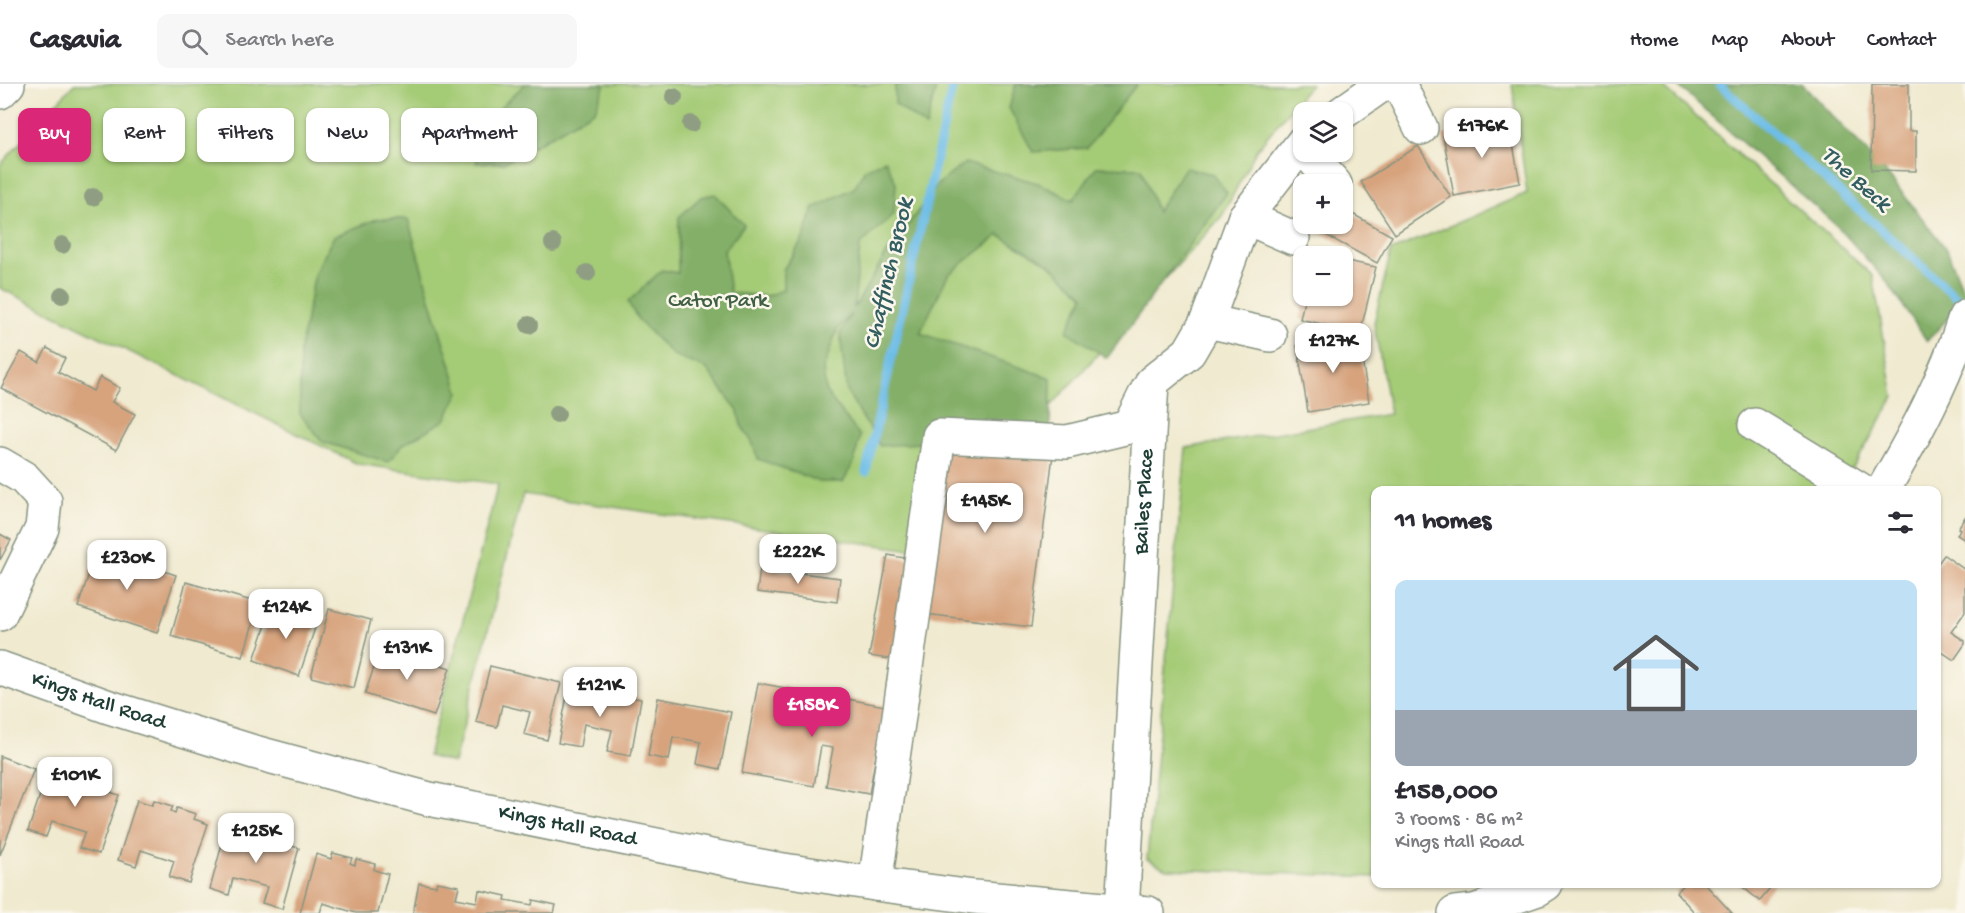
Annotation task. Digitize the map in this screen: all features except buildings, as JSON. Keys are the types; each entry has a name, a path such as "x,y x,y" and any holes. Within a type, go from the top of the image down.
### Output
{"street":[{"path":"0,92 8,84"},
{"path":"1353,105 1383,84"},
{"path":"1399,84 1421,128"},
{"path":"875,885 939,436 1067,442 1129,427 1152,382 1189,352 1207,321 1245,217 1293,158"},
{"path":"1318,162 1327,174"},
{"path":"1245,217 1293,238"},
{"path":"1885,486 1909,447 1954,352 1965,317"},
{"path":"1207,321 1269,335"},
{"name":"Bailes Place","path":"1135,912 1152,382"},
{"path":"1755,425 1854,486"},
{"path":"0,464 24,478 45,501 42,528 0,614"},
{"name":"Kings Hall Road","path":"0,668 109,707 254,752 429,799 771,868 875,885 1135,912"},
{"path":"1455,913 1474,911 1540,888"}],"green space":[{"name":"Cator Park","path":"74,84 1311,84 1296,102 1293,102 1293,106 1257,149 1222,216 1052,405 922,388 918,551 523,494 454,763 428,756 498,484 358,464 0,288 0,165 18,145 18,162 91,162 91,108 52,108"},
{"path":"525,84 605,84 595,110 537,144 537,108 501,107"},
{"path":"895,84 937,84 926,127 895,104"},
{"path":"1016,84 1137,84 1087,148 1033,152 1009,108"},
{"path":"1512,84 1660,84 1873,276 1894,397 1841,486 1371,486 1371,877 1166,869 1147,859 1186,448 1390,414 1374,323 1391,251 1527,193"},
{"path":"1676,84 1802,84 1885,171 1947,250 1965,294 1965,300 1927,341 1887,282 1839,228"},
{"path":"885,160 896,183 894,214 860,245 854,308 885,256 937,185 965,163 1038,183 1073,200 1096,167 1141,168 1157,212 1185,168 1213,174 1227,193 1107,358 1067,331 1084,296 1048,263 999,235 948,275 920,333 1051,378 1050,433 880,446 847,392 840,334 851,314 837,330 823,369 826,392 860,436 854,462 843,482 820,482 758,459 752,442 741,425 738,411 707,369 673,355 639,321 628,302 662,270 678,273 679,217 701,197 715,194 744,225 724,250 730,293 766,296 783,290 783,270 803,239 814,208 854,188 865,169"},
{"path":"476,162 506,162 504,163"},
{"path":"377,219 408,219 459,392 445,420 402,445 388,462 323,442 300,414 300,350 315,273 334,236"}],"waterway":[{"name":"Chaffinch Brook","path":"866,472 953,84"},
{"name":"The Beck","path":"1719,84 1965,305"}]}
